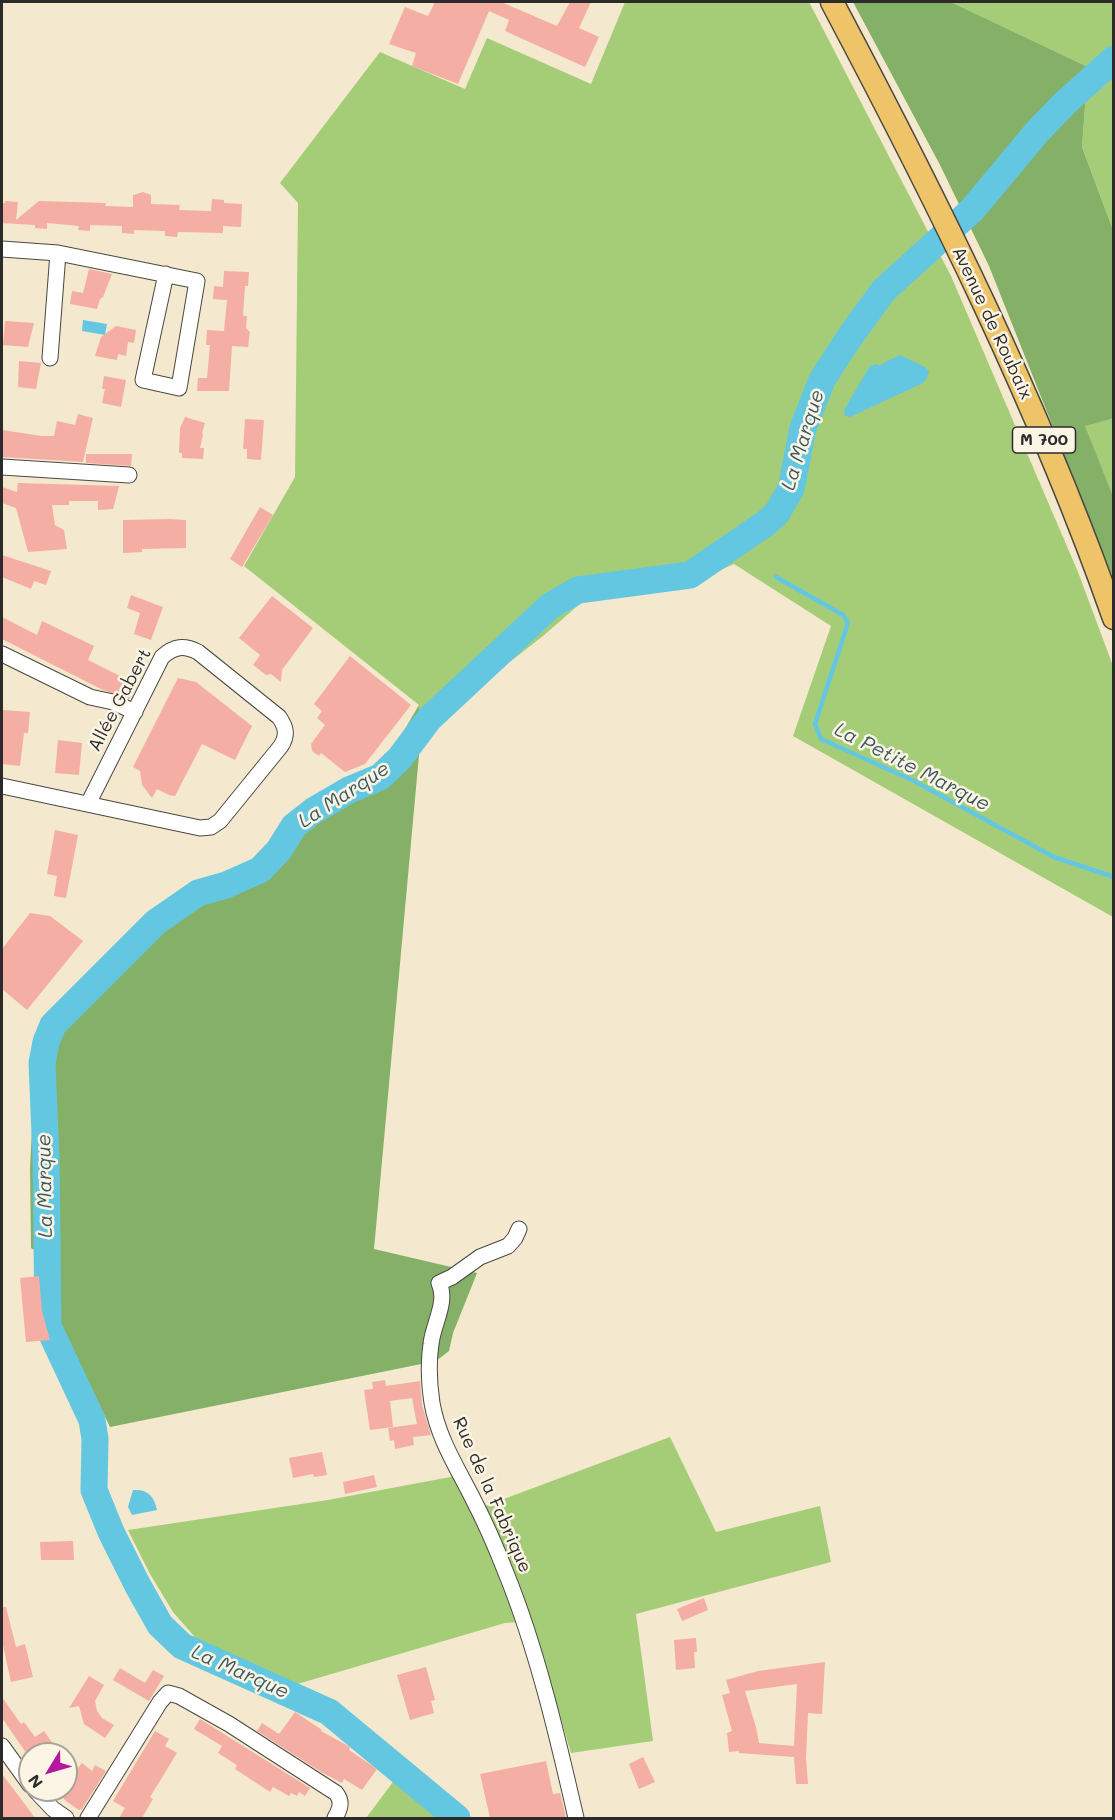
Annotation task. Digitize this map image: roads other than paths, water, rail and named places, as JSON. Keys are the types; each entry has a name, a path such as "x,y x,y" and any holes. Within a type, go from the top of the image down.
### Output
{"highway":[{"name":"Avenue de Roubaix","path":"832,2 933,196 966,265 1032,411 1072,507 1113,618"}],"street":[{"path":"2,249 58,253 166,274 197,281 179,388 143,380 166,274"},
{"path":"50,358 58,253"},
{"path":"2,468 129,475"},
{"name":"Allée Gabert","path":"2,786 200,828 211,827 220,821 281,746 286,737 284,723 198,652 186,647 172,649 162,657 88,804"},
{"path":"2,654 90,697 112,702 135,712"},
{"name":"Rue de la Fabrique","path":"519,1229 508,1246 480,1257 452,1277 439,1283 443,1291 441,1306 432,1330 430,1388 441,1435 450,1458 480,1513 506,1573 524,1623 562,1757 576,1818"},
{"path":"88,1818 160,1702 168,1693 179,1696 230,1724 336,1793 341,1807 334,1818"},
{"path":"2,1746 18,1768"},
{"path":"46,1802 60,1817"}],"water":[{"path":"83,320 107,324 105,335 82,331"},
{"path":"900,355 925,367 929,372 923,383 850,417 845,416 844,410 870,366 876,364 880,366"},
{"path":"133,1490 150,1494 157,1510 132,1515 128,1507"}],"waterway":[{"name":"La Marque","path":"457,1818 329,1712 182,1646 160,1625 138,1586 111,1532 94,1490 95,1439 92,1420 48,1326 46,1158 42,1063 46,1042 53,1025 156,922 198,893 226,885 260,870 279,850 294,826 313,811 349,790 380,777 399,759 429,719 550,606 578,590 690,575 777,513 791,489 803,428 822,380 883,291 972,210 1037,132 1066,102 1114,59"},
{"name":"La Petite Marque","path":"776,577 843,615 848,623 815,724 821,739 914,781 1054,857 1114,877"}]}
